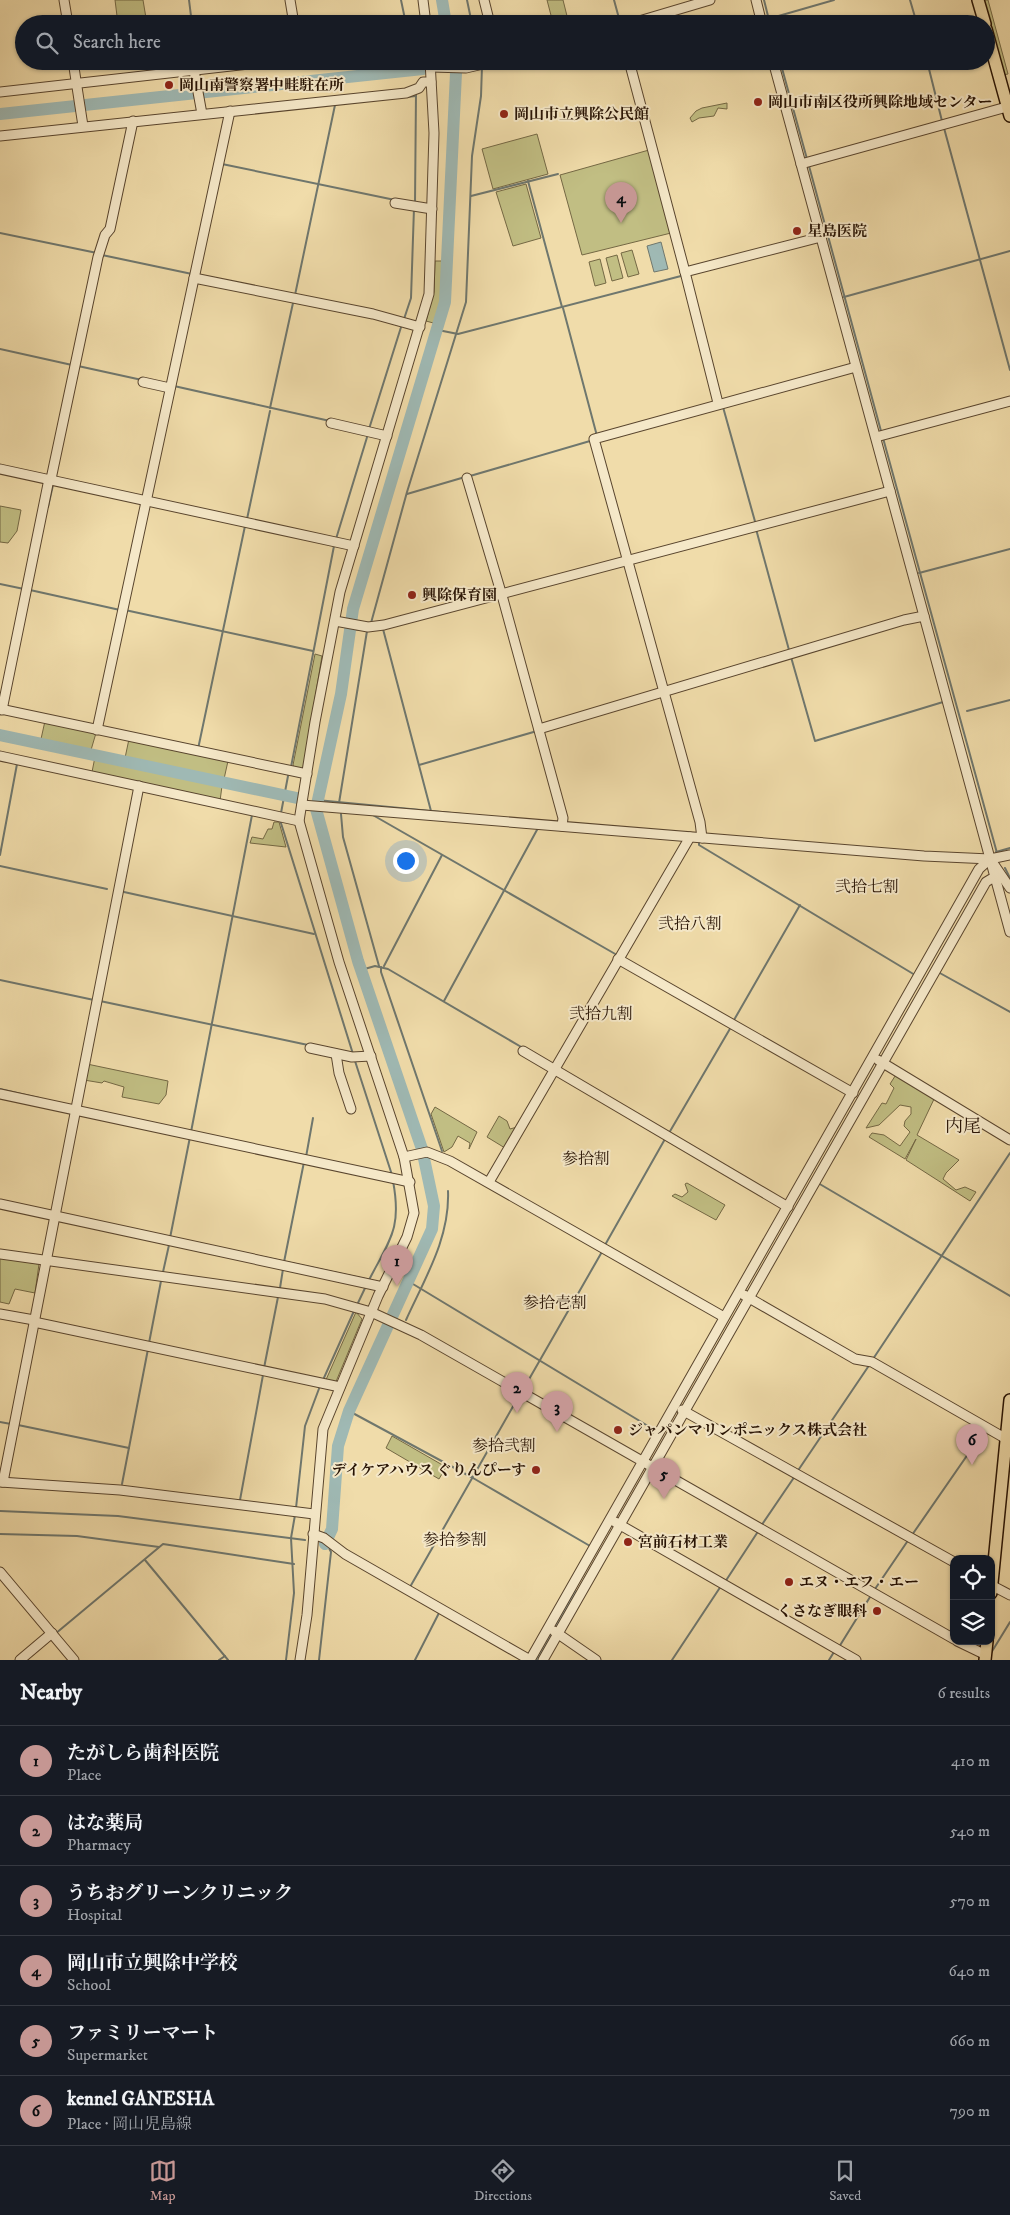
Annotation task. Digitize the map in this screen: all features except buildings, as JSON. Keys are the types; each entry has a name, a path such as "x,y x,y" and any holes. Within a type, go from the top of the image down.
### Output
{"main road":[{"path":"978,0 982,15"},
{"path":"995,60 1009,109"},
{"path":"995,1558 1008,1440 1010,1400"}],"street":[{"path":"64,0 66,15"},
{"path":"290,0 292,15"},
{"path":"423,0 425,15"},
{"path":"484,0 488,15"},
{"path":"659,15 710,0"},
{"path":"756,0 760,15"},
{"path":"74,70 83,126"},
{"path":"0,92 194,70 202,114"},
{"path":"300,1660 307,1615 321,1438 371,1312 407,1237 413,1220 410,1182 404,1157 339,962 299,821 304,805 307,774 335,621 354,546 431,285 434,133 431,70"},
{"path":"631,70 718,403"},
{"path":"776,70 805,163 821,237 856,367 880,436 890,491 924,616 955,712 990,859 1010,932"},
{"path":"0,136 83,126 133,124 202,114 229,114 416,90 422,82 431,82"},
{"path":"805,163 1009,109"},
{"path":"98,728 229,114"},
{"path":"133,124 110,229 105,235 96,266 1,709 98,728 307,774"},
{"path":"395,203 432,209"},
{"path":"685,272 821,237"},
{"path":"194,278 420,327"},
{"path":"702,835 595,438 856,367"},
{"path":"144,382 170,388"},
{"path":"880,436 1010,401"},
{"path":"331,423 387,436"},
{"path":"0,469 354,546"},
{"path":"467,478 502,595 562,823"},
{"path":"335,621 368,627 384,625 890,491"},
{"path":"539,730 664,691 904,620 924,616"},
{"path":"0,756 138,789 299,821"},
{"path":"138,789 1,1482 120,1490 314,1514"},
{"path":"304,805 562,823 690,837 702,835 924,856 990,859 1010,855"},
{"path":"489,1182 690,837"},
{"path":"990,859 1003,874 1010,888"},
{"path":"845,1119 853,1092 880,1060 979,869 990,859"},
{"path":"682,1409 724,1317 745,1296 788,1207 832,1142 990,879"},
{"path":"619,957 732,1024 853,1092"},
{"path":"310,1048 354,1057 371,1056"},
{"path":"523,1052 788,1207"},
{"path":"336,1054 338,1073 351,1109"},
{"path":"880,1060 1010,1140"},
{"path":"0,1094 410,1182"},
{"path":"543,1660 554,1633 648,1464 682,1409 745,1296 815,1181 832,1142"},
{"path":"404,1157 423,1152 438,1155 489,1182 724,1317"},
{"path":"0,1204 383,1287"},
{"path":"0,1254 317,1298 356,1307 390,1319 950,1637"},
{"path":"745,1296 855,1359 872,1362 1008,1440"},
{"path":"0,1314 340,1387"},
{"path":"682,1409 950,1560"},
{"path":"617,1522 856,1660"},
{"path":"313,1534 327,1540 530,1660 554,1633"},
{"path":"0,1572 74,1660"},
{"path":"995,1587 1010,1595"},
{"path":"554,1633 596,1660"},
{"path":"20,1660 53,1634"},
{"path":"964,1645 986,1657"}],"shaded area":[{"path":"115,0 143,0 146,15 117,15"},
{"path":"547,0 563,0 567,15 551,15"},
{"path":"982,0 988,0 992,15 986,15"},
{"path":"995,26 1008,74 1003,75 995,46"},
{"path":"727,103 727,109 718,108 714,116 699,118 692,122 690,118 696,111 702,108"},
{"path":"537,134 548,174 493,189 482,149"},
{"path":"649,150 671,233 582,255 560,175"},
{"path":"526,184 541,238 513,246 496,192"},
{"path":"632,250 639,274 628,277 621,253"},
{"path":"617,255 623,278 612,281 606,258"},
{"path":"600,259 606,283 595,286 589,262"},
{"path":"435,261 446,261 445,289 437,324 426,321 434,292"},
{"path":"0,506 21,510 17,531 8,543 0,542"},
{"path":"315,654 322,656 303,770 295,769 293,765"},
{"path":"45,721 96,733 91,750 41,739"},
{"path":"129,739 228,761 224,779 125,758"},
{"path":"95,757 222,786 220,801 92,772"},
{"path":"274,822 279,822 286,847 250,843 252,837 263,839 268,829 272,829"},
{"path":"87,1064 168,1081 166,1095 159,1104 122,1097 124,1087 104,1081 102,1083 84,1080"},
{"path":"897,1073 935,1097 917,1135 959,1160 946,1173 943,1179 956,1190 965,1187 976,1192 970,1201 906,1160 916,1139 905,1159 869,1137 872,1133 884,1135 900,1146 910,1132 904,1126 905,1121 911,1114 911,1107 900,1105 879,1125 866,1128 882,1103 886,1104 894,1088 890,1084"},
{"path":"435,1107 477,1132 469,1149 470,1143 458,1136 452,1147 444,1152 431,1114"},
{"path":"499,1116 507,1121 510,1129 517,1127 505,1148 487,1137"},
{"path":"687,1183 725,1205 716,1220 672,1196 675,1194 682,1197 688,1192 685,1184"},
{"path":"0,1258 39,1264 35,1293 15,1289 9,1304 0,1302"},
{"path":"356,1312 362,1319 335,1384 325,1382"},
{"path":"392,1436 446,1467 439,1479 386,1448"}],"water":[{"path":"661,242 668,269 654,272 647,246"}],"waterway":[{"path":"189,0 191,15"},
{"path":"401,0 404,15"},
{"path":"442,0 444,15"},
{"path":"467,0 470,15"},
{"path":"614,0 618,15"},
{"path":"764,0 768,15"},
{"path":"782,15 834,0"},
{"path":"910,0 914,15"},
{"path":"0,114 414,70"},
{"path":"325,1544 332,1529 338,1446 349,1411 432,1229 434,1206 422,1149 358,961 316,809 341,694 353,609 445,302 456,70"},
{"path":"371,623 407,492 466,302 472,156 481,96 482,70"},
{"path":"782,70 807,159"},
{"path":"929,70 942,121"},
{"path":"415,203 416,93"},
{"path":"406,97 416,96"},
{"path":"295,295 335,105"},
{"path":"944,128 1010,370"},
{"path":"222,164 395,200"},
{"path":"809,166 881,431"},
{"path":"471,196 558,174"},
{"path":"528,181 562,307"},
{"path":"404,319 411,298 414,208"},
{"path":"0,233 97,253"},
{"path":"844,297 1010,251"},
{"path":"102,255 192,274"},
{"path":"438,330 458,334 681,276"},
{"path":"270,408 293,303"},
{"path":"563,308 597,436"},
{"path":"369,429 402,324"},
{"path":"0,349 72,365"},
{"path":"78,366 142,380"},
{"path":"174,386 330,421"},
{"path":"723,407 756,525"},
{"path":"247,519 270,411"},
{"path":"336,539 368,434"},
{"path":"883,438 997,853"},
{"path":"470,476 590,441"},
{"path":"407,494 465,477"},
{"path":"48,507 53,485"},
{"path":"198,749 245,526"},
{"path":"756,529 789,650"},
{"path":"291,767 334,546"},
{"path":"919,573 1010,549"},
{"path":"0,584 24,589"},
{"path":"30,590 120,610"},
{"path":"125,610 313,651"},
{"path":"351,629 361,630"},
{"path":"383,629 431,811"},
{"path":"339,803 367,631"},
{"path":"791,657 815,741 943,702"},
{"path":"967,711 1010,700"},
{"path":"419,765 537,731"},
{"path":"0,735 297,798"},
{"path":"0,855 17,764"},
{"path":"281,813 288,776"},
{"path":"317,800 462,814"},
{"path":"341,814 343,837 379,966"},
{"path":"371,814 617,955"},
{"path":"191,1132 252,815"},
{"path":"280,820 353,1054"},
{"path":"444,1001 538,828"},
{"path":"699,841 699,845 915,975"},
{"path":"996,852 1010,848"},
{"path":"384,966 442,855"},
{"path":"0,866 107,889"},
{"path":"1005,868 1010,878"},
{"path":"124,892 314,934"},
{"path":"734,1020 800,905"},
{"path":"361,970 375,966 388,969 523,1048"},
{"path":"381,967 381,972 442,1151"},
{"path":"938,972 1010,1012"},
{"path":"0,980 94,1000"},
{"path":"100,1001 308,1045"},
{"path":"669,1133 731,1027"},
{"path":"355,1061 392,1175"},
{"path":"0,1089 39,1098"},
{"path":"306,1157 313,1118"},
{"path":"170,1238 190,1137"},
{"path":"605,1245 665,1139"},
{"path":"873,1359 1010,1153"},
{"path":"284,1262 304,1162"},
{"path":"369,1280 388,1243 395,1223 396,1211 393,1181"},
{"path":"818,1183 1010,1296"},
{"path":"406,1320 441,1241 448,1208 448,1191"},
{"path":"163,1272 169,1245"},
{"path":"524,1388 603,1250"},
{"path":"240,1252 370,1280"},
{"path":"280,1288 283,1269"},
{"path":"149,1343 161,1281"},
{"path":"408,1281 653,1429"},
{"path":"357,1305 366,1286"},
{"path":"264,1368 278,1297"},
{"path":"323,1380 354,1311"},
{"path":"122,1484 148,1349"},
{"path":"797,1472 870,1364"},
{"path":"240,1500 263,1375"},
{"path":"296,1508 305,1426 320,1386"},
{"path":"410,1587 519,1396"},
{"path":"349,1411 473,1478 590,1546"},
{"path":"0,1422 11,1424"},
{"path":"18,1425 129,1448"},
{"path":"912,1535 984,1431"},
{"path":"761,1526 795,1476"},
{"path":"0,1511 118,1516 305,1540"},
{"path":"286,1660 294,1593 291,1538 295,1515"},
{"path":"725,1582 759,1530"},
{"path":"0,1534 77,1536 159,1547"},
{"path":"875,1589 909,1539"},
{"path":"319,1541 328,1546 331,1552 319,1660"},
{"path":"55,1634 163,1544 294,1564"},
{"path":"145,1560 228,1660"},
{"path":"672,1660 721,1586"},
{"path":"538,1660 574,1596"},
{"path":"839,1647 870,1597"},
{"path":"415,1660 440,1611"},
{"path":"991,1653 1010,1622"},
{"path":"829,1660 834,1652"},
{"path":"219,1660 225,1656"}],"place":[{"name":"岡山南警察署中畦駐在所","path":"169,85"},
{"name":"岡山市南区役所興除地域センター","path":"758,102"},
{"name":"岡山市立興除公民館","path":"504,114"},
{"name":"岡山市立興除中学校","path":"621,223"},
{"name":"星島医院","path":"797,231"},
{"name":"興除保育園","path":"412,595"},
{"name":"たがしら歯科医院","path":"397,1286"},
{"name":"はな薬局","path":"517,1413"},
{"name":"ジャパンマリンポニックス株式会社","path":"618,1430"},
{"name":"うちおグリーンクリニック","path":"557,1432"},
{"name":"kennel GANESHA","path":"972,1465"},
{"name":"デイケアハウス ぐりんぴーす","path":"536,1470"},
{"name":"ファミリーマート","path":"664,1499"},
{"name":"宮前石材工業","path":"628,1542"},
{"name":"エヌ・エフ・エー","path":"789,1582"},
{"name":"くさなぎ眼科","path":"877,1611"}],"district":[{"name":"弐拾七割","path":"867,886"},
{"name":"弐拾八割","path":"690,923"},
{"name":"弐拾九割","path":"601,1013"},
{"name":"内尾","path":"963,1126"},
{"name":"参拾割","path":"586,1158"},
{"name":"参拾壱割","path":"555,1302"},
{"name":"参拾弐割","path":"504,1445"},
{"name":"参拾参割","path":"455,1539"}]}
